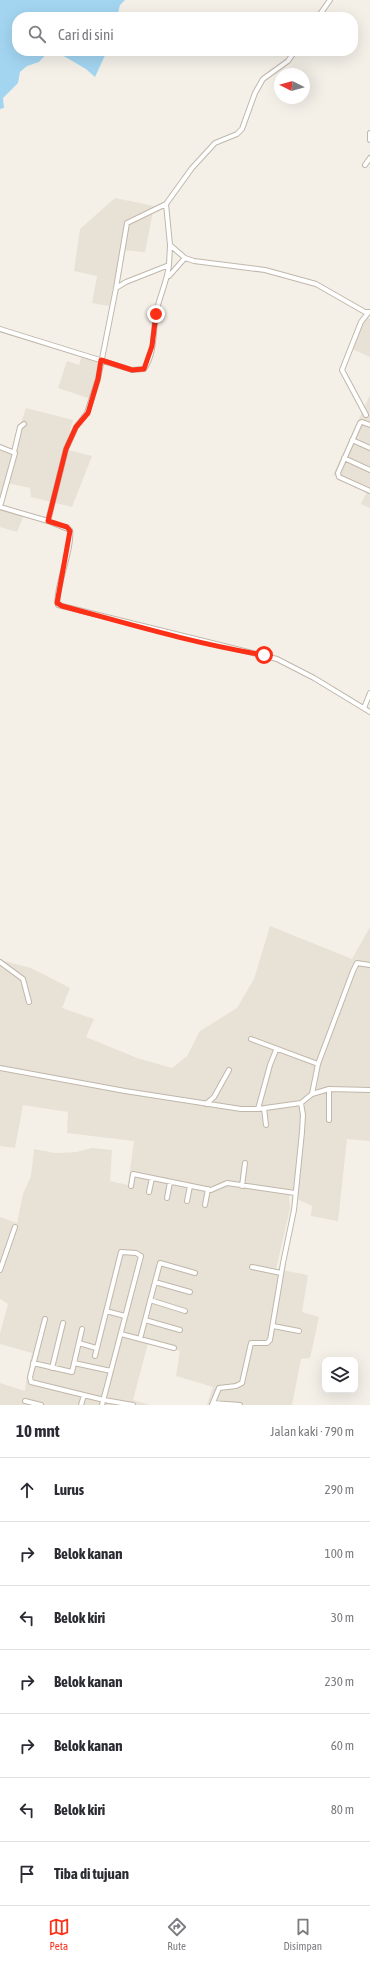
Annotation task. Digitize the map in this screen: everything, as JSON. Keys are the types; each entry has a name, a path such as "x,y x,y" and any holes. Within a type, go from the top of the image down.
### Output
{"street":[{"path":"322,12 330,0"},
{"path":"48,521 66,449 76,427 88,413 98,379 127,223 166,204 192,168 215,143 237,134 242,130 263,79 288,61 292,56"},
{"path":"370,133 370,140"},
{"path":"365,165 370,158"},
{"path":"0,329 132,370 140,370 146,367 152,346 156,314 168,278 170,245 166,204"},
{"path":"170,245 185,258 194,261 264,270 292,276 316,284 369,312 361,322 342,370 366,415"},
{"path":"168,278 185,258"},
{"path":"116,288 126,282 169,265"},
{"path":"370,426 362,422 360,423 338,474 339,477 370,490"},
{"path":"24,424 20,427 0,507 67,527 70,531 64,574 57,596 58,605 127,624 277,659 314,678 370,712"},
{"path":"352,440 370,448"},
{"path":"0,447 14,452"},
{"path":"344,458 370,470"},
{"path":"364,708 370,693"},
{"path":"0,962 23,979 29,1002"},
{"path":"312,1094 318,1064 356,964 361,963 370,965"},
{"path":"251,1039 276,1050 318,1064"},
{"path":"258,1109 270,1065 276,1050"},
{"path":"0,1068 225,1108 258,1109 301,1103 312,1094 329,1089 370,1090"},
{"path":"206,1104 214,1097 229,1070"},
{"path":"329,1089 329,1120"},
{"path":"240,1405 213,1404 219,1388 236,1386 242,1383 250,1345 253,1343 269,1342 293,1218 304,1115 301,1103"},
{"path":"264,1108 266,1125"},
{"path":"242,1186 245,1164"},
{"path":"131,1186 133,1174 211,1190 227,1183 295,1193"},
{"path":"149,1192 152,1178"},
{"path":"167,1198 170,1182"},
{"path":"187,1201 190,1186"},
{"path":"205,1205 208,1189"},
{"path":"0,1270 1,1263 15,1227"},
{"path":"95,1356 121,1252 136,1253 141,1256 103,1403"},
{"path":"140,1339 160,1263 195,1273"},
{"path":"252,1267 281,1274"},
{"path":"155,1282 190,1292"},
{"path":"150,1300 185,1311"},
{"path":"106,1311 125,1316"},
{"path":"45,1319 33,1363 30,1377 31,1382 84,1395 103,1403 133,1405"},
{"path":"145,1320 180,1330"},
{"path":"52,1368 63,1323"},
{"path":"273,1326 299,1331"},
{"path":"33,1363 72,1372 82,1329"},
{"path":"121,1334 174,1348"},
{"path":"79,1343 96,1348"},
{"path":"74,1363 111,1371"},
{"path":"81,1405 84,1395"},
{"path":"25,1401 41,1405"}],"shaded area":[{"path":"115,198 154,206 145,252 121,250 109,306 92,303 97,276 74,271 80,229"},
{"path":"365,316 370,319 370,357 350,348"},
{"path":"82,355 103,362 91,399 58,388 67,361 79,365"},
{"path":"370,395 370,508 361,504 368,489 333,475"},
{"path":"26,408 73,420 65,449 92,456 72,507 31,497 30,488 7,483 1,509 24,515 17,532 0,527 0,446 12,450"},
{"path":"270,926 352,959 370,927 370,1141 347,1139 338,1221 311,1216 312,1206 299,1200 295,1192 291,1189 289,1196 290,1209 276,1269 308,1275 302,1312 319,1317 310,1358 301,1359 292,1405 207,1405 213,1387 176,1376 180,1351 148,1343 133,1400 150,1405 0,1405 0,1383 25,1391 32,1353 0,1344 0,1333 8,1304 0,1299 0,1217 17,1223 23,1194 31,1176 34,1149 55,1153 77,1152 92,1148 112,1150 110,1181 128,1185 134,1141 67,1133 68,1112 23,1105 15,1148 0,1146 0,960 31,968 70,988 62,1008 94,1019 86,1037 137,1058 172,1068 187,1056 200,1031 237,1008 254,979"}],"water":[{"path":"0,0 125,0 120,5 118,12 12,12 12,56 44,56 39,62 27,66 20,72 18,83 3,98 4,108 0,109"},
{"path":"64,56 105,56 95,77 86,69"}],"route":[{"path":"156,314 152,346 146,367 140,370 132,370 101,360 98,379 88,413 76,427 66,449 48,521 67,527 70,530 64,574 57,596 57,603 58,605 127,624 238,651 264,655"}]}
